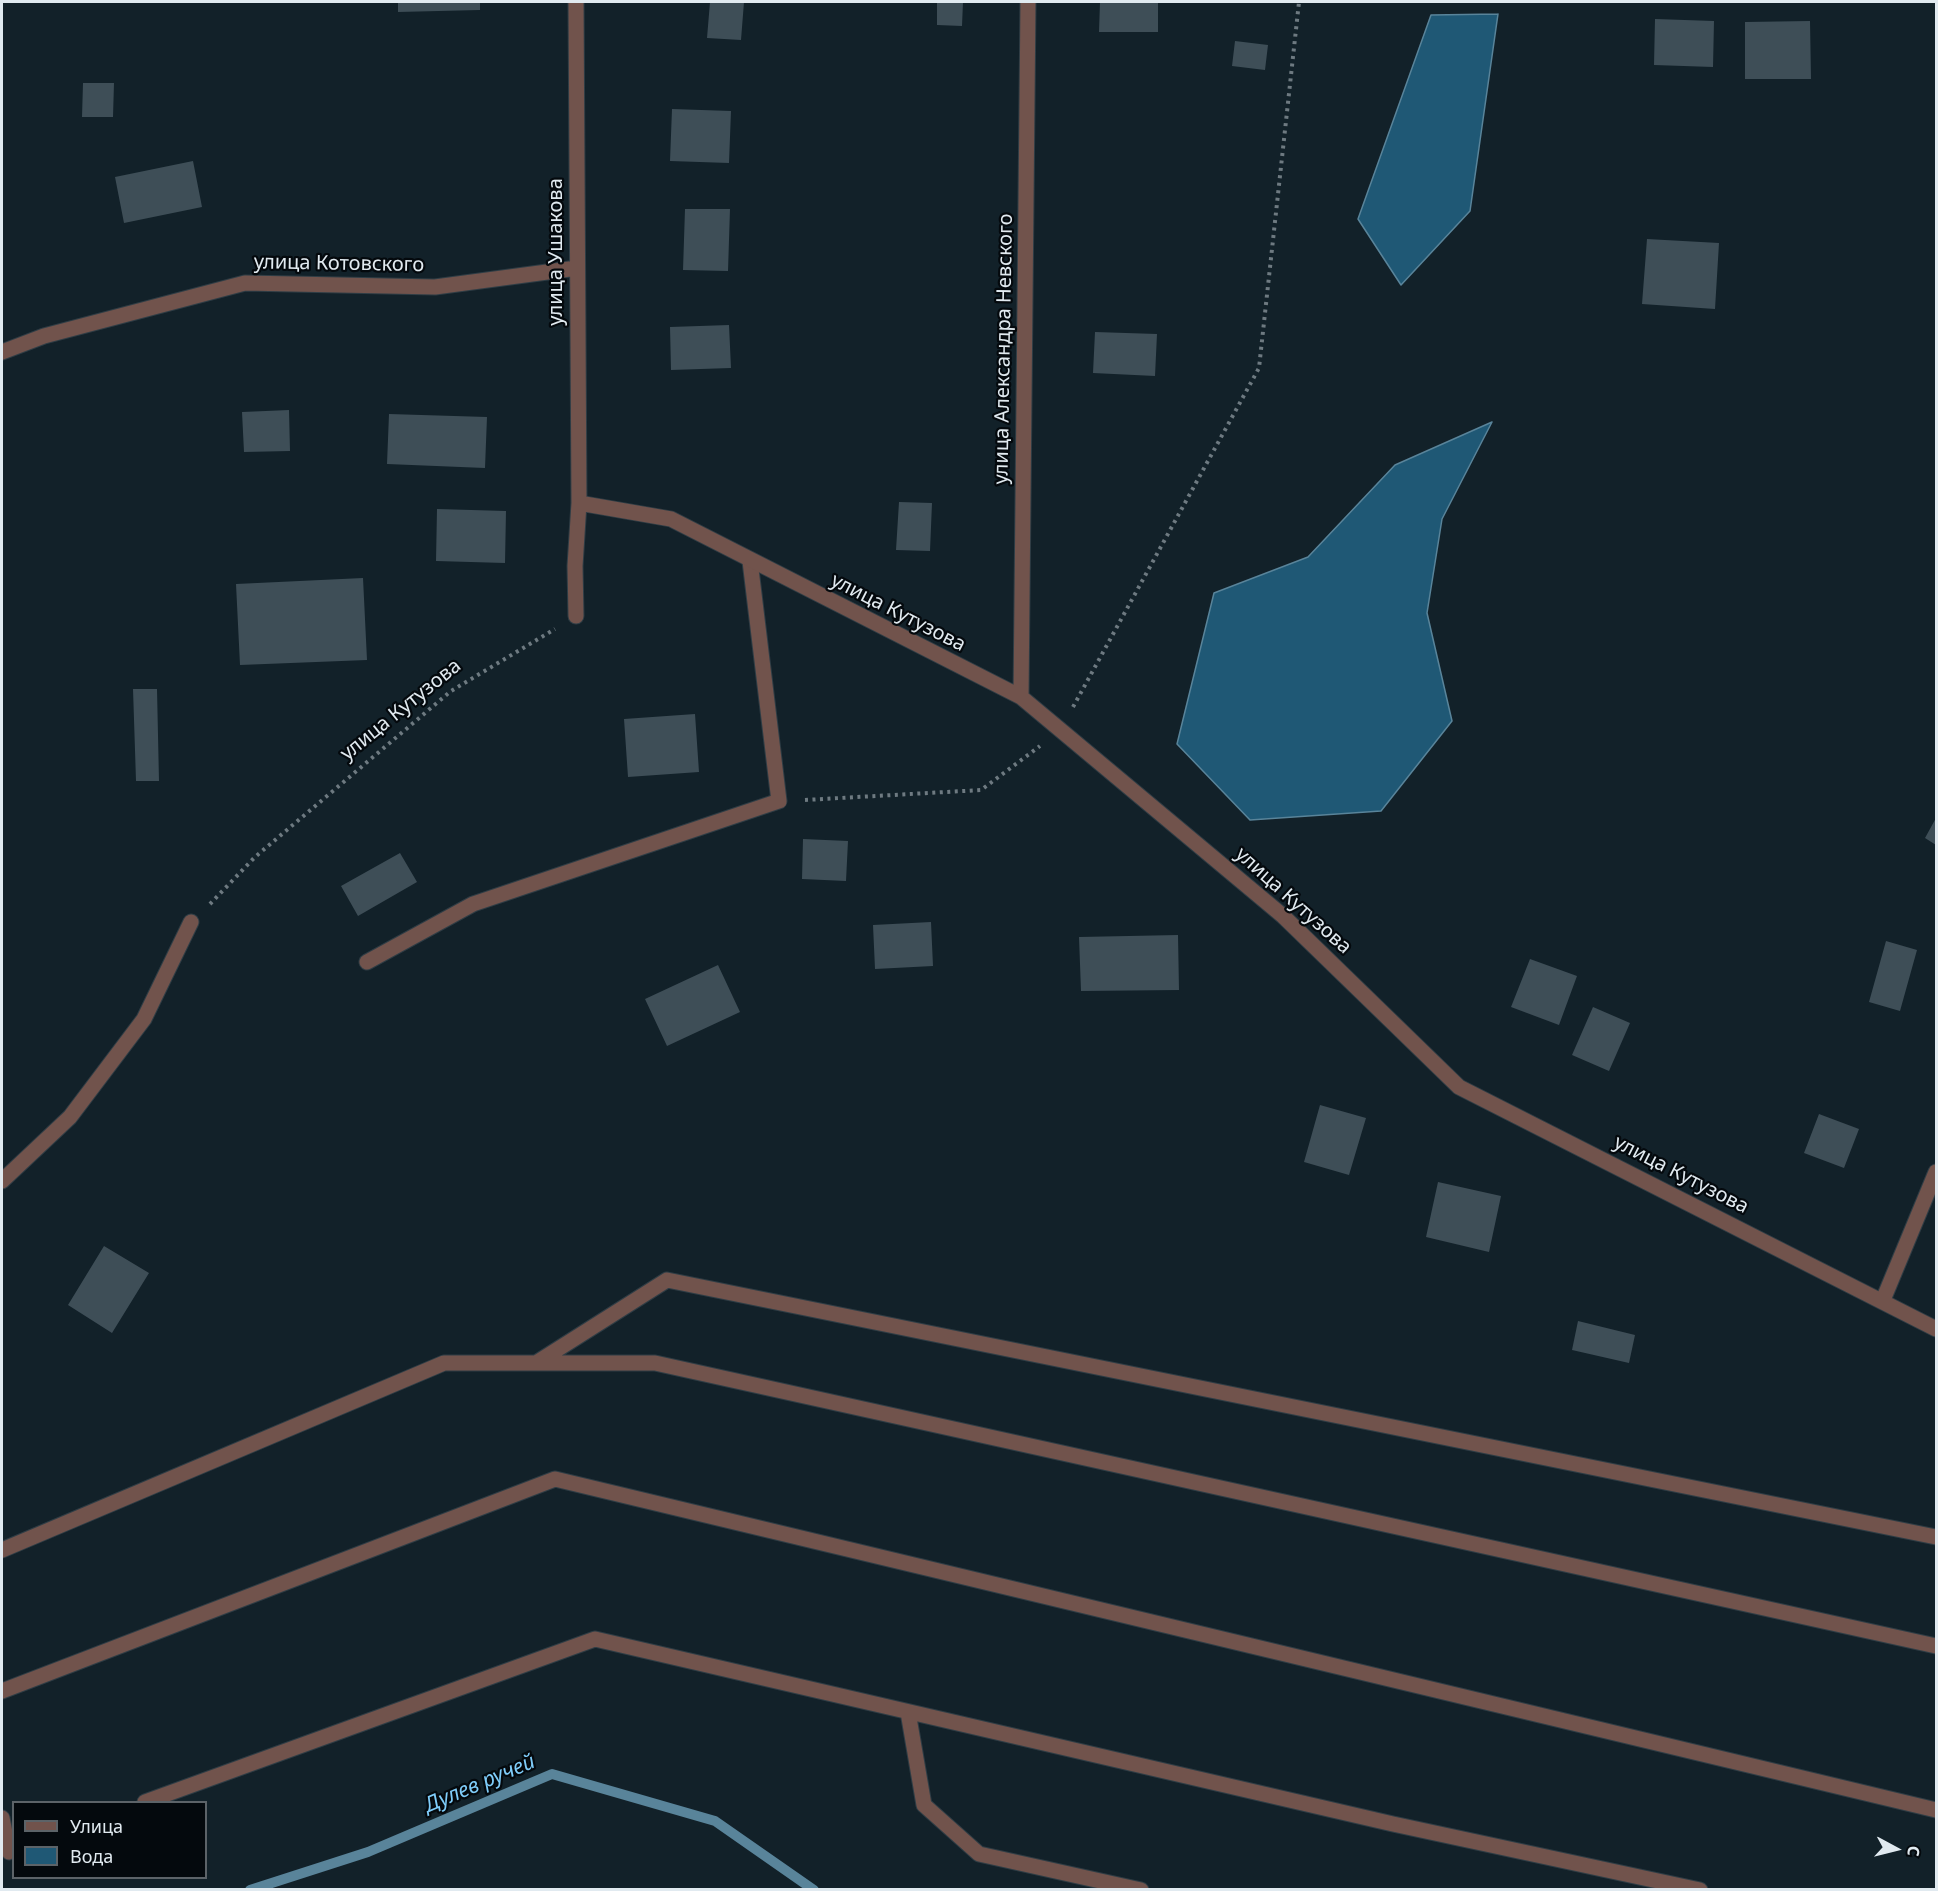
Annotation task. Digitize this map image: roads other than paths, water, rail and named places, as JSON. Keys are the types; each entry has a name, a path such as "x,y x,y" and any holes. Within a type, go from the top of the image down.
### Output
{"street":[{"name":"улица Ушакова","path":"576,2 579,503"},
{"name":"улица Александра Невского","path":"1021,697 1028,2"},
{"name":"улица Котовского","path":"2,352 44,336 245,284 435,287 577,268"},
{"name":"улица Кутузова","path":"579,503 671,519 1021,697 1283,916 1459,1087 1883,1300 1936,1329"},
{"path":"576,616 575,566 579,503"},
{"path":"367,962 473,904 779,801 750,561"},
{"path":"2,1181 70,1116 144,1019 191,922"},
{"path":"1883,1300 1936,1172"},
{"path":"536,1363 667,1280 1936,1537"},
{"path":"2,1550 444,1363 654,1363 1936,1646"},
{"path":"2,1691 555,1479 1936,1810"},
{"path":"150,1801 595,1639 1381,1822 1700,1890"},
{"path":"908,1712 924,1806 978,1854 1141,1890"},
{"path":"2,1818 8,1852"}],"water":[{"path":"1498,14 1470,211 1401,285 1358,219 1431,15"},
{"path":"1492,422 1442,519 1427,613 1452,721 1381,811 1250,820 1177,744 1214,593 1308,557 1395,465"}],"waterway":[{"name":"Дулев ручей","path":"250,1890 368,1852 552,1774 715,1821 814,1890"}]}
